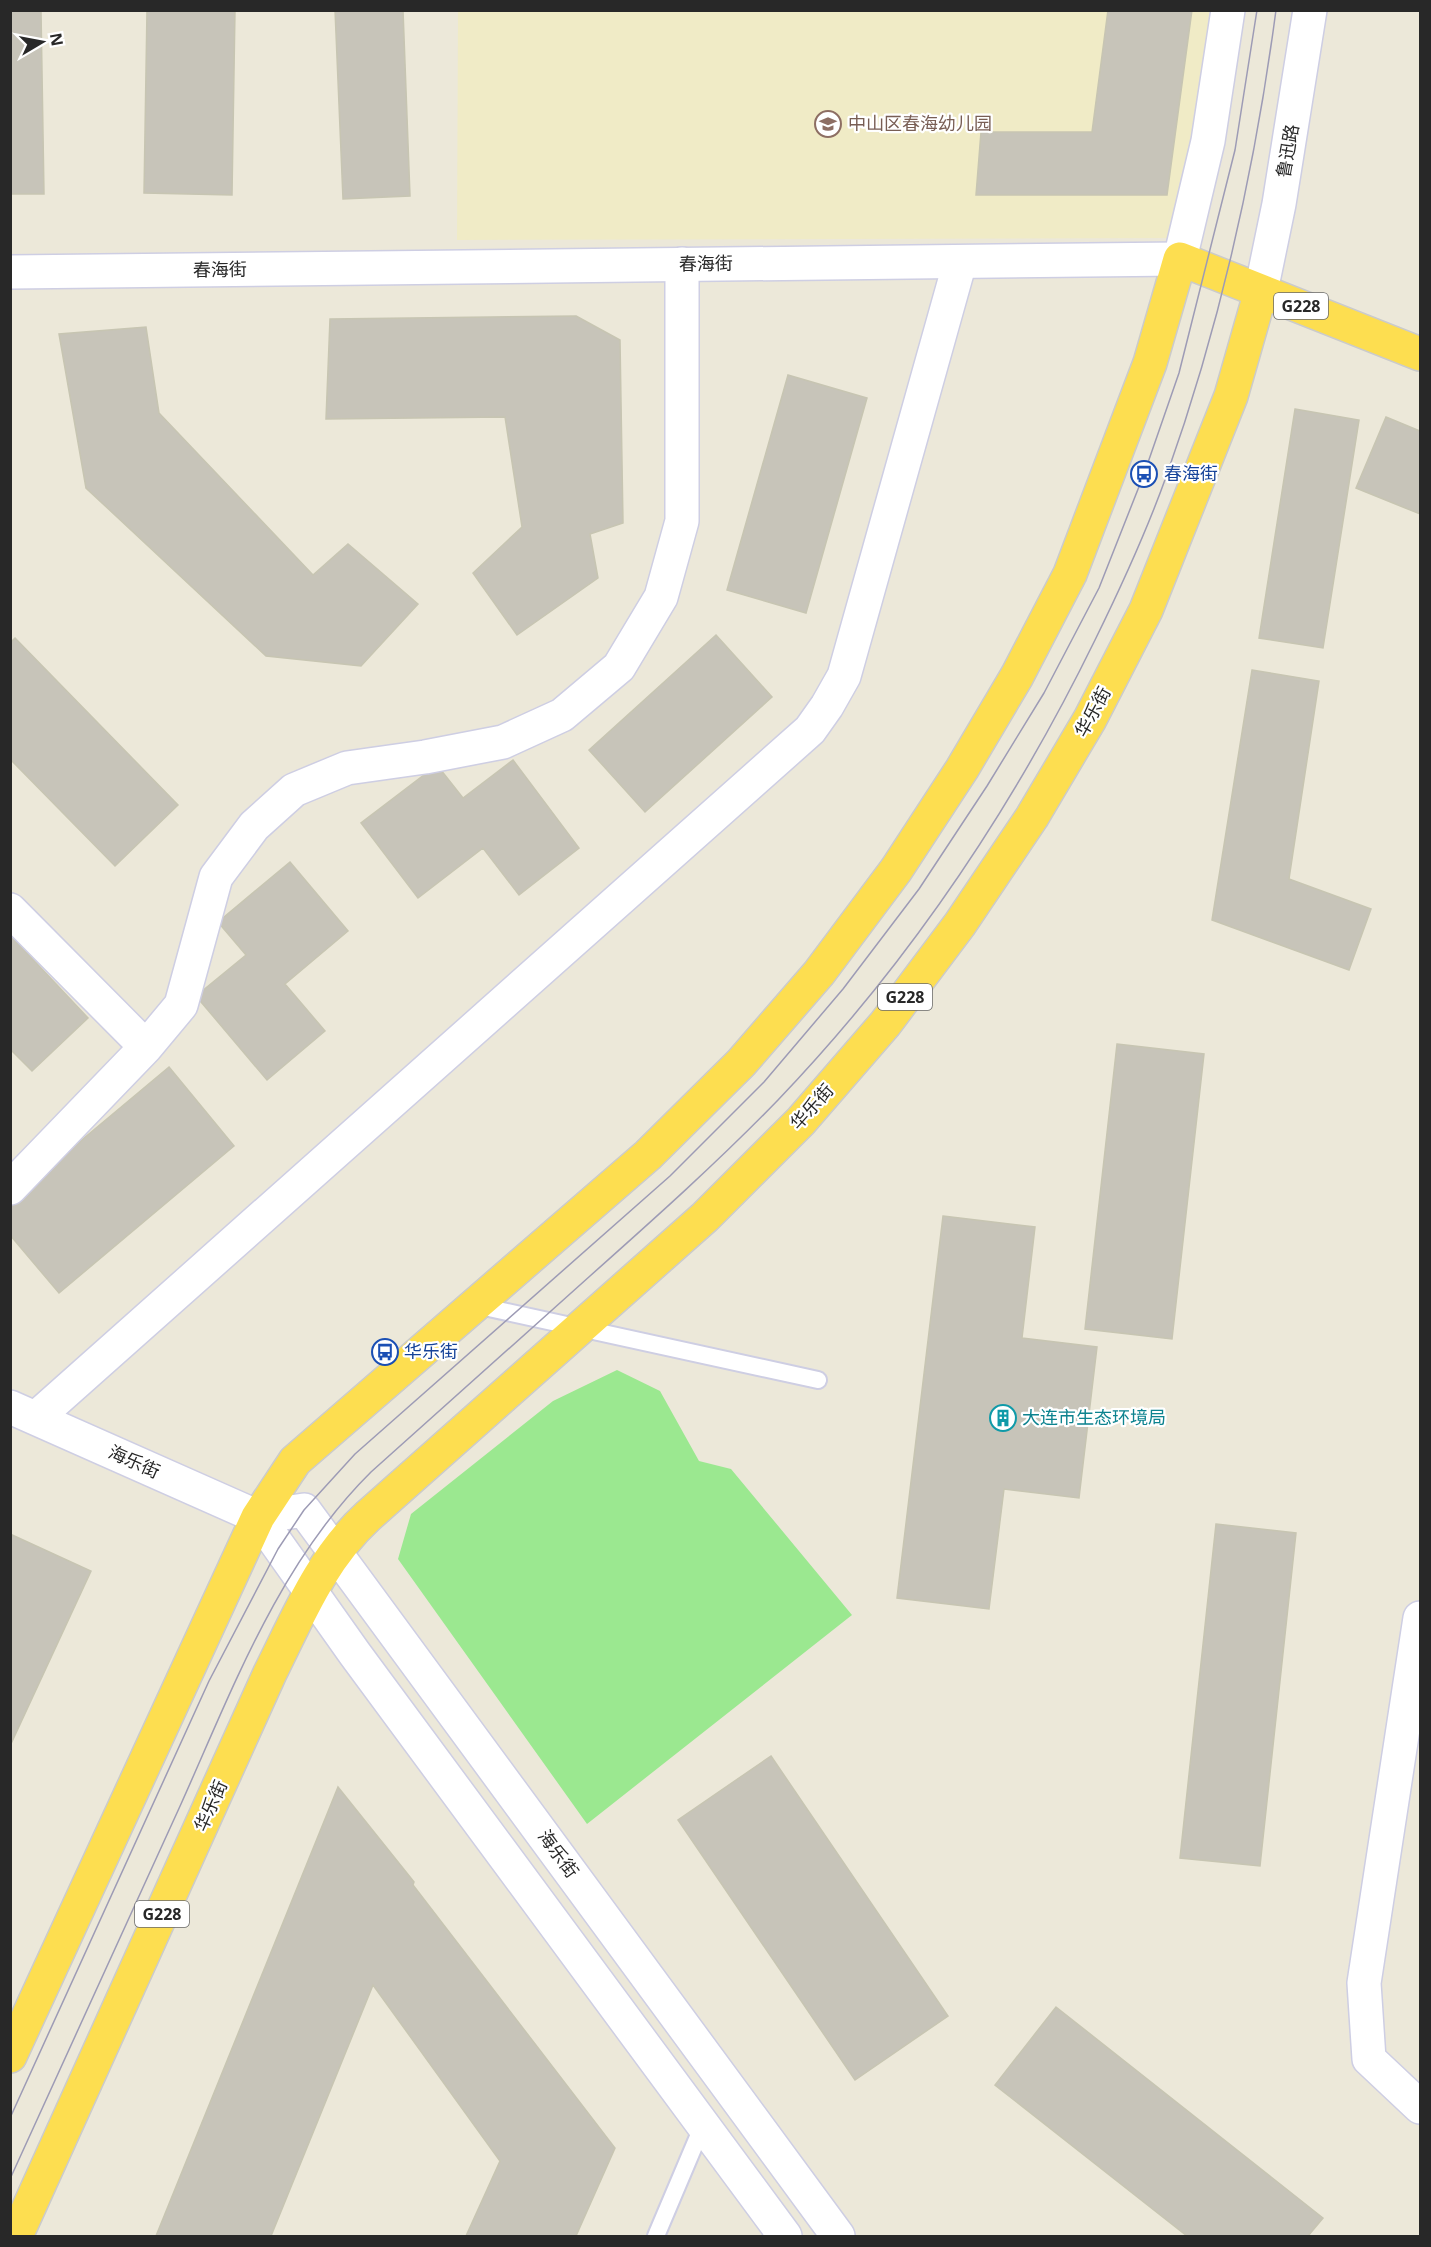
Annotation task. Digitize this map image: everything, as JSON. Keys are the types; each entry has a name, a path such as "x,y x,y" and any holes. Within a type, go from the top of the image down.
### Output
{"highway":[{"name":"春海街","path":"1180,259 1420,354"},
{"path":"10,2056 258,1517 295,1461 648,1155 741,1063 819,973 896,870 962,769 1011,687 1070,574 1146,374 1180,259"},
{"name":"华乐街","path":"16,2236 270,1673 310,1592 334,1551 368,1516 705,1216 801,1121 885,1024 960,924 1025,827 1090,719 1146,610 1232,396 1260,291"}],"street":[{"path":"1180,259 1208,141 1228,10"},
{"name":"鲁迅路","path":"1260,291 1279,204 1310,10"},
{"name":"春海街","path":"10,272 1180,259"},
{"path":"23,1412 810,729 827,706 844,676 960,261"},
{"path":"10,1188 146,1047 181,1005 216,877 254,826 294,790 347,768 425,757 503,742 562,715 619,667 661,597 682,521 682,264"},
{"path":"10,910 146,1047"},
{"name":"海乐街","path":"23,1412 258,1517 304,1510 838,2236"},
{"path":"258,1517 310,1592 785,2236"},
{"path":"1420,1618 1364,1983 1369,2059 1420,2107"}],"lane":[{"path":"475,1305 818,1380"},
{"path":"656,2236 703,2125"}],"shaded area":[{"name":"中山区春海幼儿园","path":"458,11 1220,11 1176,238 457,240"}],"green space":[{"path":"617,1370 660,1391 699,1461 731,1469 852,1615 587,1824 398,1559 411,1514 553,1401"}],"building":[{"path":"10,10 41,10 44,194 10,194"},
{"path":"147,10 235,10 232,195 144,193"},
{"path":"335,10 403,10 410,196 343,199"},
{"path":"1108,10 1192,10 1167,195 976,195 981,132 1092,132"},
{"path":"576,316 620,340 623,523 590,534 598,578 517,635 473,573 522,527 505,417 326,419 330,319"},
{"path":"146,327 159,413 313,575 348,544 418,604 361,666 266,656 86,488 59,334"},
{"path":"788,375 867,398 806,613 727,590"},
{"path":"1295,409 1359,420 1323,648 1259,638"},
{"path":"1386,417 1420,431 1420,514 1356,488"},
{"path":"716,635 772,697 645,812 589,750"},
{"path":"15,638 178,805 115,866 10,759 10,643"},
{"path":"1252,670 1319,681 1289,879 1371,909 1349,970 1212,920"},
{"path":"513,760 579,848 519,895 483,848 418,898 361,823 437,765 463,798"},
{"path":"290,862 348,931 285,984 325,1031 267,1080 196,996 246,955 218,922"},
{"path":"10,935 88,1018 32,1071 10,1049"},
{"path":"1117,1044 1204,1054 1172,1339 1085,1329"},
{"path":"169,1067 234,1146 59,1293 10,1235 10,1200"},
{"name":"大连市生态环境局","path":"943,1216 1035,1227 1022,1338 1097,1347 1079,1498 1004,1489 989,1609 897,1598"},
{"path":"1216,1524 1296,1533 1260,1866 1180,1858"},
{"path":"10,1534 91,1571 10,1746"},
{"path":"771,1756 948,2016 855,2080 678,1820"},
{"path":"338,1787 414,1882 413,1885 615,2148 576,2236 466,2236 500,2161 373,1985 271,2236 156,2236"},
{"path":"1056,2007 1323,2218 1308,2236 1187,2236 995,2085"}],"tram line":[{"path":"10,2118 209,1681 278,1549 304,1510 355,1454 670,1176 764,1082 843,989 919,889 987,786 1044,693 1099,588 1144,474 1179,373 1235,150 1257,10"},
{"path":"10,2179 240,1672 284,1586 310,1546 371,1472 662,1212 778,1100 870,995 913,939 993,824 1029,764 1124,580 1158,498 1185,420 1219,305 1246,188 1258,129 1276,10"}],"place":[{"name":"中山区春海幼儿园","path":"828,124"},
{"name":"春海街","path":"1144,474"},
{"name":"华乐街","path":"385,1352"},
{"name":"大连市生态环境局","path":"1003,1418"}]}
